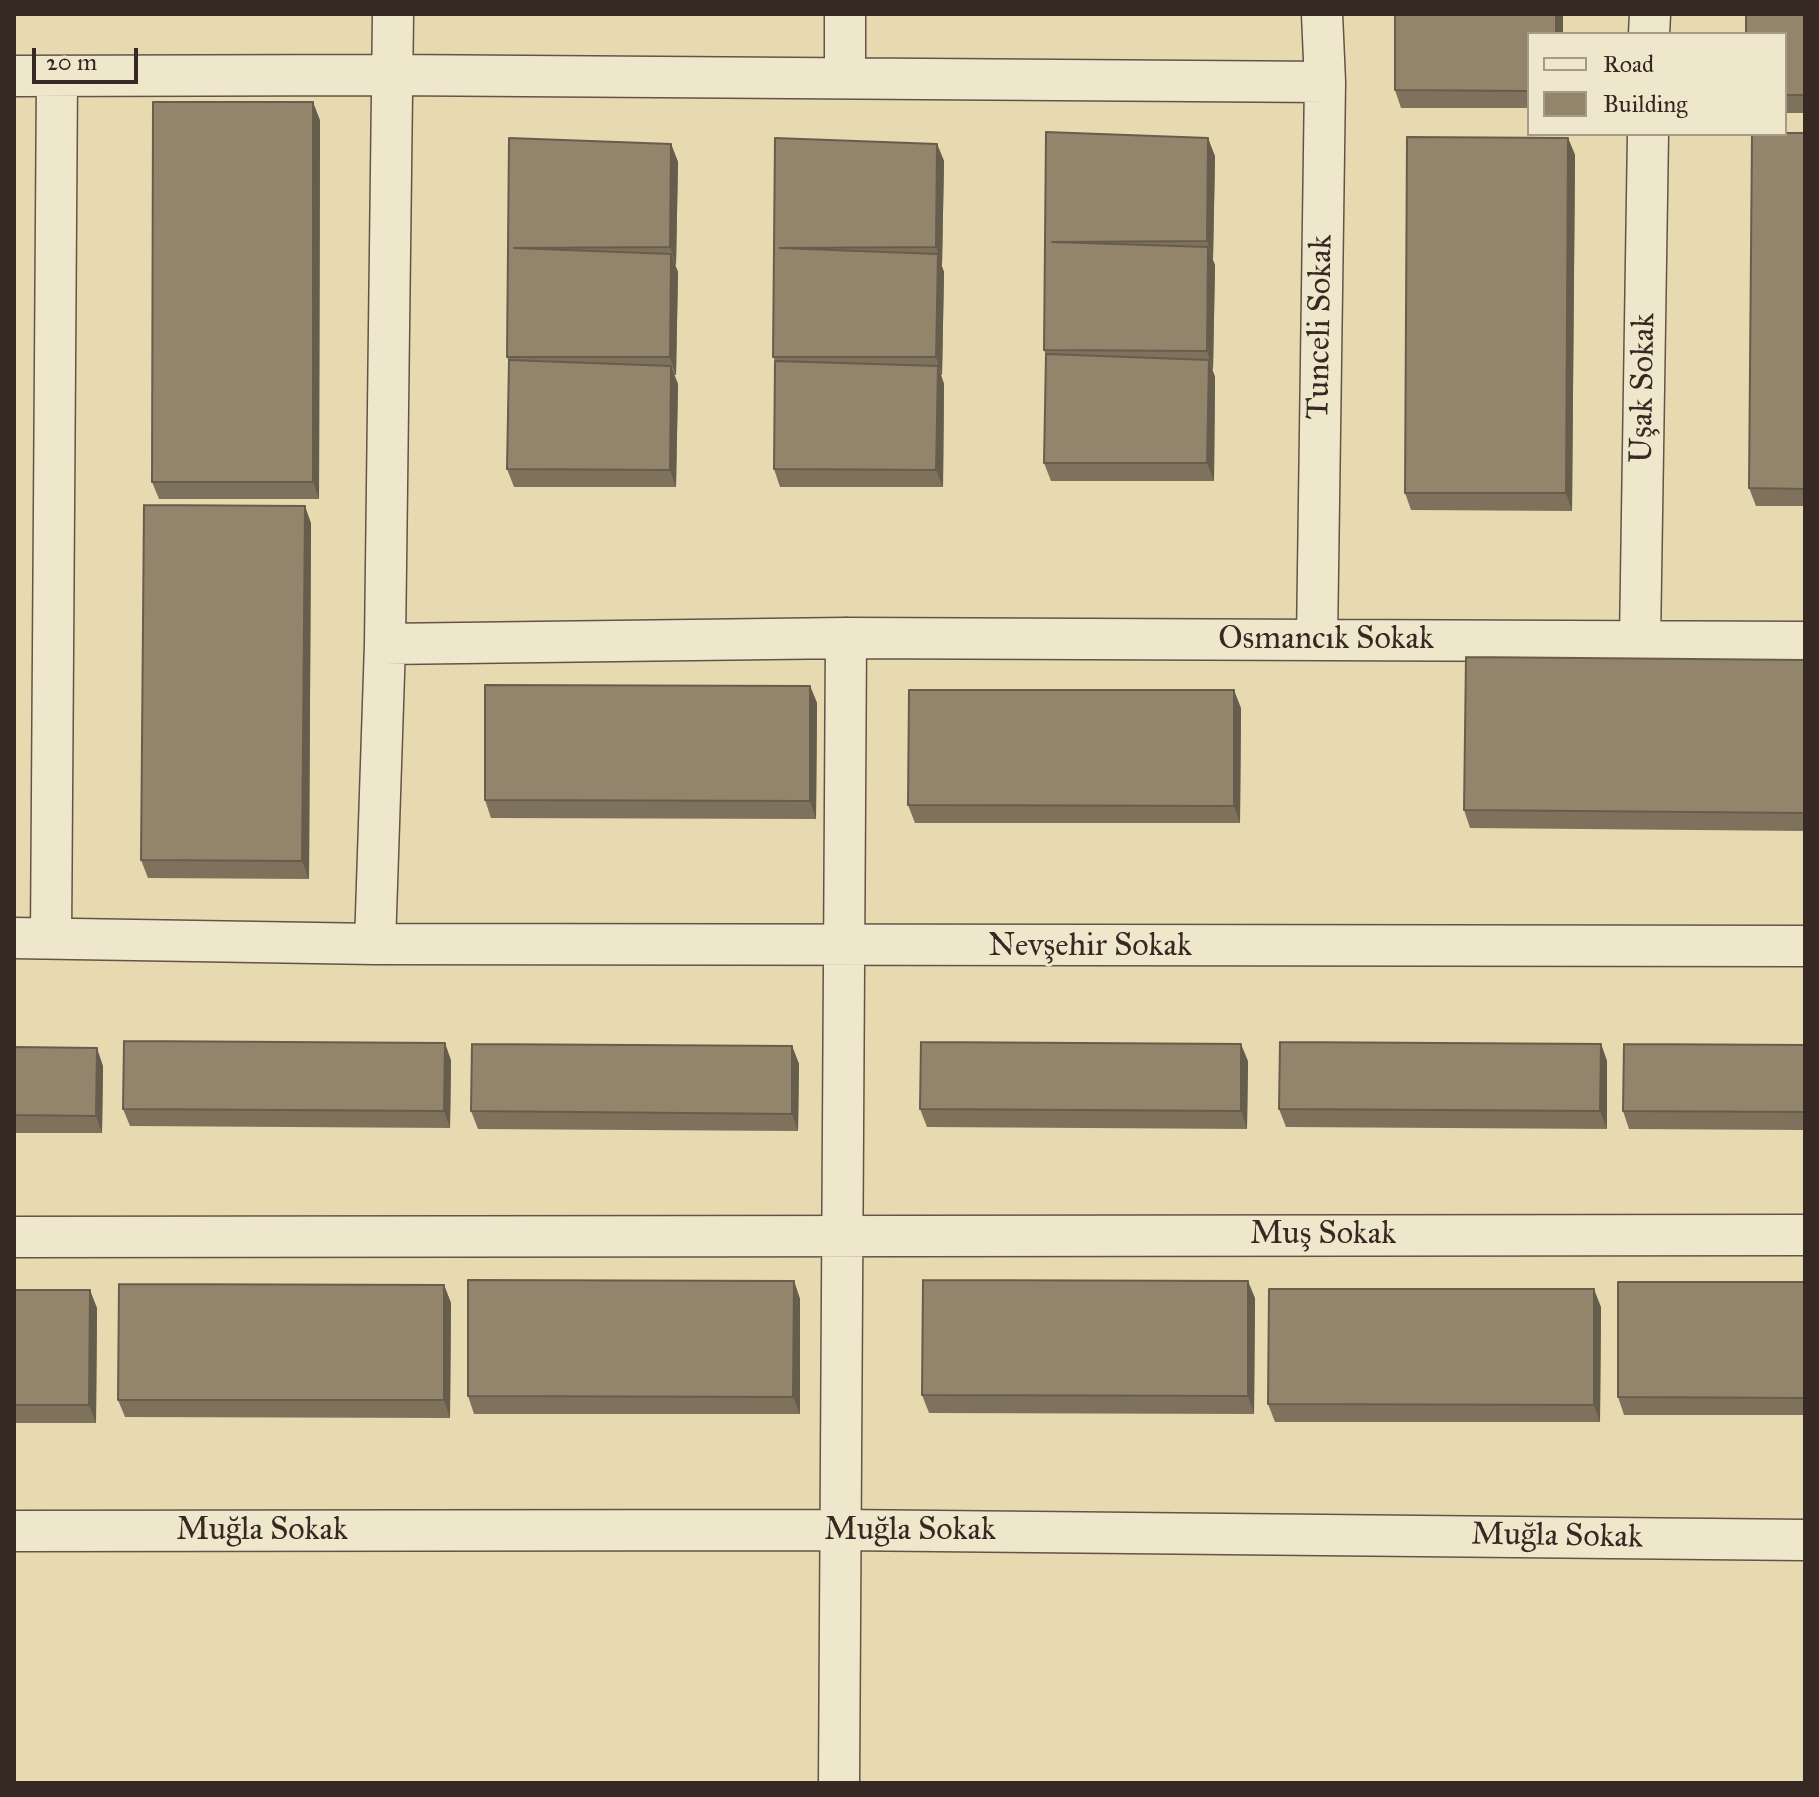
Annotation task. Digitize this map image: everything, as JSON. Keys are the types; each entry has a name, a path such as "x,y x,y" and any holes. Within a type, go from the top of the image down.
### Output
{"street":[{"path":"375,944 385,644 393,14"},
{"path":"845,14 845,78"},
{"name":"Tunceli Sokak","path":"1317,640 1325,82 1322,14"},
{"path":"14,76 392,75 1325,82"},
{"path":"32,938 57,76"},
{"name":"Uşak Sokak","path":"1640,641 1648,136"},
{"path":"839,1783 846,638"},
{"name":"Osmancık Sokak","path":"385,644 846,638 1805,642"},
{"name":"Nevşehir Sokak","path":"32,938 844,947 1805,946"},
{"name":"Muş Sokak","path":"14,1237 1805,1235"},
{"name":"Muğla Sokak","path":"14,1531 840,1530 1805,1540"}],"building":[{"path":"1395,14 1556,14 1556,32 1527,32 1527,91 1395,90"},
{"path":"1746,14 1805,14 1805,95 1787,95 1787,32 1746,32"},
{"path":"153,102 313,102 313,482 152,482"},
{"path":"1046,132 1208,138 1207,241 1052,242 1208,247 1207,351 1044,350"},
{"path":"1805,133 1805,489 1749,488 1752,136"},
{"path":"1407,137 1568,138 1566,493 1405,493"},
{"path":"509,138 671,144 670,247 514,248 671,254 670,357 507,357"},
{"path":"775,138 937,144 936,247 780,248 938,254 936,357 773,357"},
{"path":"1046,354 1209,360 1207,463 1044,463"},
{"path":"509,360 671,366 670,470 507,469"},
{"path":"775,361 938,366 936,470 774,469"},
{"path":"144,505 305,506 302,861 141,860"},
{"path":"1466,657 1805,660 1805,813 1464,810"},
{"path":"485,685 810,686 810,801 485,800"},
{"path":"909,690 1234,690 1234,806 908,805"},
{"path":"124,1041 445,1043 444,1111 123,1109"},
{"path":"921,1042 1241,1044 1241,1111 920,1109"},
{"path":"1280,1042 1601,1044 1600,1111 1279,1109"},
{"path":"472,1044 792,1046 792,1114 471,1111"},
{"path":"1624,1044 1805,1045 1805,1112 1623,1111"},
{"path":"14,1047 97,1048 96,1116 14,1115"},
{"path":"468,1280 794,1281 793,1397 468,1396"},
{"path":"923,1280 1248,1281 1248,1396 922,1395"},
{"path":"1618,1282 1805,1282 1805,1398 1618,1397"},
{"path":"119,1284 444,1285 444,1400 118,1400"},
{"path":"1269,1289 1594,1289 1594,1405 1268,1404"},
{"path":"14,1290 90,1290 89,1405 14,1405"}]}
